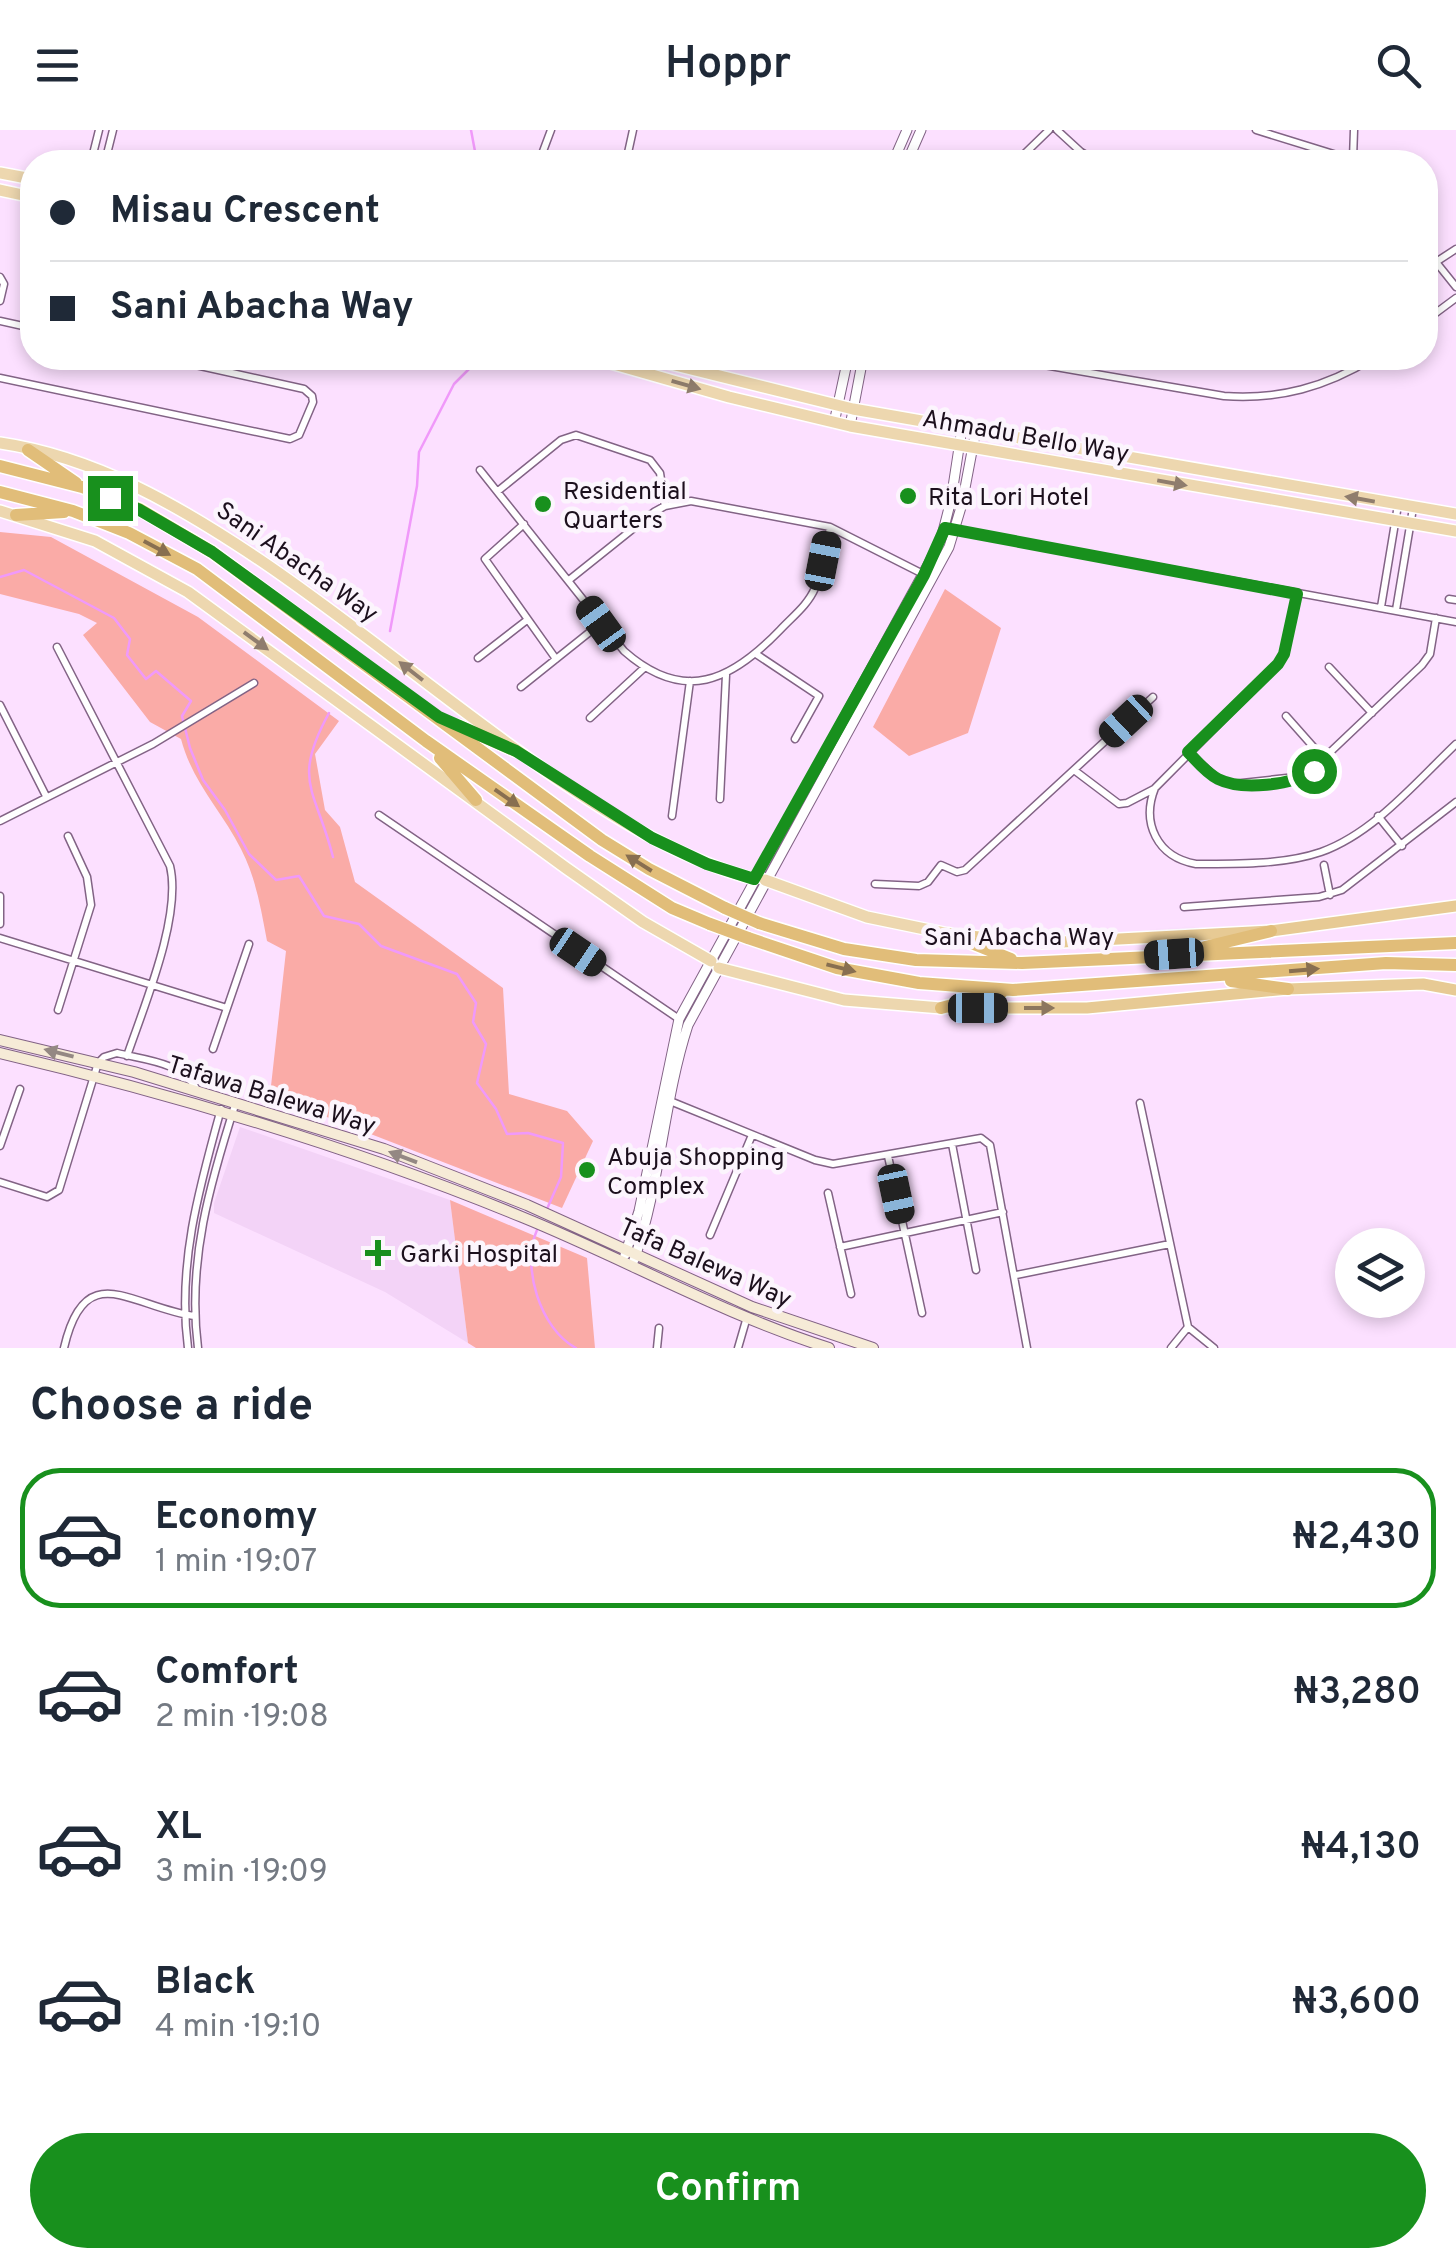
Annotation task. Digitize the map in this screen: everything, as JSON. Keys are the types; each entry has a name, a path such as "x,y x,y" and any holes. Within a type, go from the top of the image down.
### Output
{"highway":[{"path":"28,450 82,487"},
{"name":"Sani Abacha Way","path":"0,466 82,487 138,509 212,552 602,840 649,869 760,923 844,949 916,960 1022,964 1456,943"},
{"name":"Sani Abacha Way","path":"0,492 72,511 129,533 197,570 426,741 637,888 710,924 837,968 919,983 1013,990 1386,963 1456,965"},
{"path":"16,515 72,511"},
{"path":"439,717 516,751"},
{"path":"426,741 476,800"},
{"path":"949,934 1043,943 1271,931 1456,906"},
{"path":"1174,954 1271,931"},
{"path":"949,934 1022,964"},
{"path":"1204,978 1288,989"},
{"path":"942,1008 1088,1008 1288,989 1423,984 1456,990"},
{"path":"942,1008 1013,990"}],"main road":[{"name":"Ahmadu Bello Way","path":"634,370 834,423 1456,532"},
{"name":"Ahmadu Bello Way","path":"696,370 837,405 969,430 1456,514"},
{"name":"Sani Abacha Way","path":"0,443 99,470 178,506 335,610 516,751 652,838 707,864 866,917 949,934"},
{"path":"0,512 95,541 188,592 642,922 715,965 844,1000 942,1008"},
{"name":"Tafawa Balewa Way","path":"0,1040 384,1150 527,1205"},
{"name":"Tafawa Balewa Way","path":"0,1053 197,1090 229,1106 522,1217"},
{"name":"Tafa Balewa Way","path":"527,1205 752,1307 873,1348"},
{"name":"Tafa Balewa Way","path":"522,1217 746,1318 829,1348"}],"street":[{"path":"1026,150 1048,130"},
{"path":"1057,130 1078,150"},
{"path":"1256,130 1319,150"},
{"path":"1438,264 1456,287"},
{"path":"0,277 4,284 0,301"},
{"path":"0,378 290,440 299,435 312,402 312,396 304,389 218,370"},
{"path":"834,423 845,370"},
{"path":"850,426 861,370"},
{"path":"1079,370 1256,398 1298,391 1351,370"},
{"path":"667,1100 688,1025 715,965 928,577 950,529 969,430"},
{"path":"498,491 561,440 576,435 650,460 660,473 665,506"},
{"path":"480,470 601,624 644,668 690,681 726,675 756,654 810,599 830,527"},
{"path":"569,580 665,506 690,501 830,527 868,543 928,577"},
{"path":"1381,608 1398,505"},
{"path":"1396,610 1413,508"},
{"path":"524,524 486,559 556,658"},
{"path":"950,529 1456,622"},
{"path":"1074,770 1119,804 1127,804 1155,788 1278,664 1284,654 1297,594"},
{"path":"1188,752 1208,772 1233,784 1305,776 1430,654 1436,618"},
{"path":"478,658 527,620"},
{"path":"521,687 601,624"},
{"path":"57,647 170,866 174,882 174,899 127,1056"},
{"path":"756,654 819,696 795,739"},
{"path":"1330,667 1372,713"},
{"path":"590,718 644,668"},
{"path":"720,799 726,675"},
{"path":"672,816 690,681"},
{"path":"0,821 182,726 254,683"},
{"path":"875,884 919,886 928,882 941,865 957,872 965,870 1153,697"},
{"path":"0,706 46,796"},
{"path":"1286,716 1325,760"},
{"path":"1155,788 1148,813 1158,842 1183,862 1304,856 1342,843 1378,816 1456,744"},
{"path":"1184,906 1330,895 1402,846 1456,802"},
{"path":"379,814 679,1019"},
{"path":"1378,816 1402,846"},
{"path":"58,1010 87,925 90,891 68,836"},
{"path":"1324,864 1330,895"},
{"path":"0,896 0,924"},
{"path":"0,938 227,1008"},
{"path":"212,1049 248,944"},
{"path":"627,1265 659,1170 670,1047 679,1019 715,965"},
{"path":"0,1182 46,1197 60,1190 96,1069 109,1054 180,1070 190,1077 197,1090"},
{"path":"0,1146 20,1089"},
{"path":"667,1100 833,1164 981,1138 990,1145 1027,1348"},
{"path":"1140,1103 1188,1327 1214,1348"},
{"path":"188,1348 184,1315 192,1219 229,1106"},
{"path":"198,1348 194,1316 201,1223 229,1106"},
{"path":"710,1235 752,1135"},
{"path":"952,1144 976,1270"},
{"path":"888,1156 922,1313"},
{"path":"828,1193 851,1294"},
{"path":"840,1247 1003,1212"},
{"path":"1016,1274 1170,1244"},
{"path":"64,1348 74,1312 94,1296 120,1296 194,1316"},
{"path":"738,1348 752,1307"},
{"path":"1171,1348 1188,1327"},
{"path":"657,1348 660,1328"}],"shaded area":[{"path":"0,532 51,537 198,617 339,721 315,754 325,810 340,827 355,882 503,988 509,1094 567,1111 593,1141 562,1208 270,1095 286,951 267,941 254,882 241,849 200,783 181,739 150,722 83,635 97,623 79,614 0,594"},
{"path":"945,589 1001,628 968,733 909,756 873,727"},
{"name":"Garki Hospital","path":"240,1127 450,1200 468,1343 385,1292 214,1213"},
{"path":"450,1200 587,1258 595,1348 476,1348 468,1343"}],"waterway":[{"path":"471,130 475,150"},
{"path":"390,631 417,486 419,452 454,384 468,370"},
{"path":"0,577 24,570 114,618 130,639 127,655 146,679 156,671 191,701 182,716 203,780 249,854 276,880 299,876 324,916 359,924 381,946 457,974 476,1003 473,1022 486,1044 477,1083 496,1109 507,1134 528,1133 563,1143 561,1177 547,1209"},
{"path":"329,713 311,755 309,771 333,857"},
{"path":"537,1230 531,1261 537,1295 552,1327 576,1348"}],"place":[{"name":"Rita Lori Hotel","path":"908,496"},
{"name":"Residential Quarters","path":"543,504"},
{"name":"Abuja Shopping Complex","path":"587,1170"},
{"name":"Garki Hospital","path":"378,1253"}],"route":[{"path":"110,498 138,509 212,552 439,717 516,751 652,838 707,864 754,879 924,575 945,528 1297,594 1284,654 1278,664 1188,752 1218,780 1233,784 1296,779 1314,771"}]}
